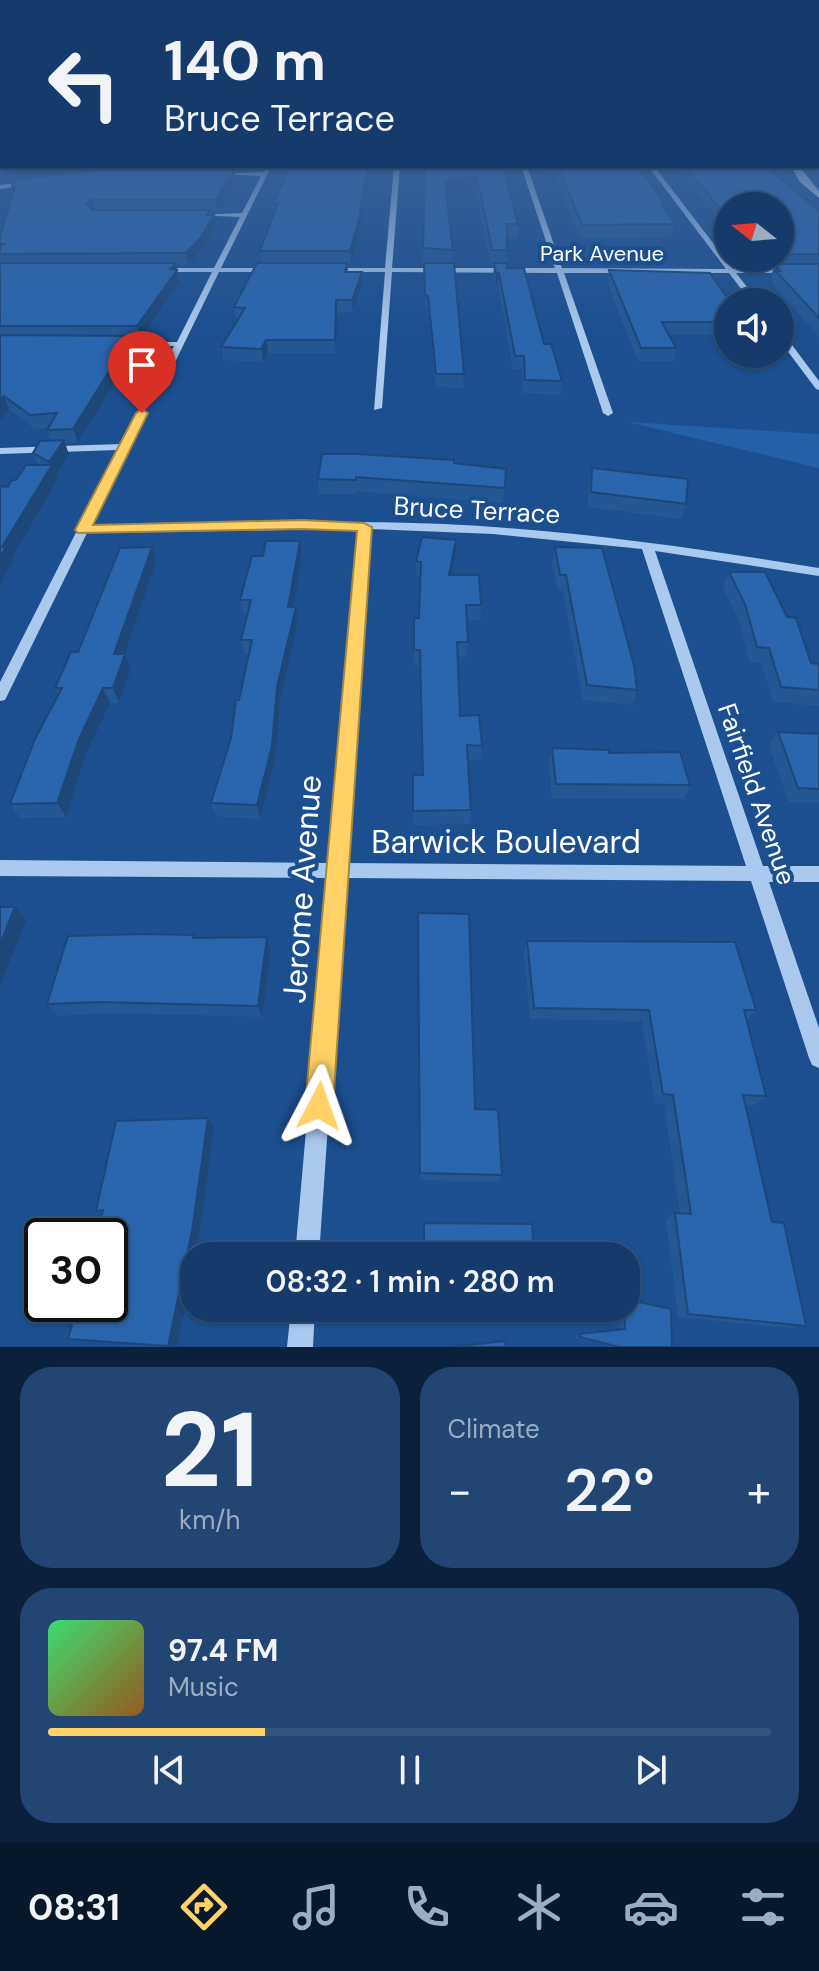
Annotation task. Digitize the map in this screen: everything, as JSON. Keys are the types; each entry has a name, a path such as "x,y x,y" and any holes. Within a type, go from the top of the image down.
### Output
{"street":[{"path":"154,395 248,206"},
{"path":"377,408 394,206"},
{"path":"538,206 608,413"},
{"path":"682,206 714,248"},
{"path":"184,215 244,215"},
{"path":"155,270 280,270"},
{"name":"Park Avenue","path":"327,270 714,271"},
{"name":"Park Avenue","path":"794,271 819,271"},
{"path":"105,344 180,344"},
{"path":"794,354 819,387"},
{"path":"0,696 142,413"},
{"path":"0,451 125,447"},
{"name":"Bruce Terrace","path":"83,530 302,524 526,533 647,546 819,572"},
{"name":"Jerome Avenue","path":"308,1242 364,527"},
{"name":"Fairfield Avenue","path":"647,546 819,1058"},
{"name":"Barwick Boulevard","path":"0,868 819,874"},
{"path":"300,1347 302,1322"}],"shaded area":[{"path":"628,422 819,434 819,468"}],"building":[{"path":"9,206 88,206 92,210 210,210 207,215 214,215 202,236 186,253 0,254 0,247 4,244 0,244"},
{"path":"277,206 361,206 350,251 260,251"},
{"path":"424,206 448,206 453,250 423,248"},
{"path":"483,206 513,206 518,224 507,224 507,250 492,250"},
{"path":"574,206 663,206 675,224 582,225"},
{"path":"794,206 813,206 819,211 819,254 794,254"},
{"path":"0,263 176,263 170,269 177,270 137,326 0,326"},
{"path":"257,263 347,263 345,272 362,272 352,300 336,300 335,340 266,340 261,349 221,347 245,308 234,307"},
{"path":"424,263 454,263 464,374 436,374 428,296 425,295"},
{"path":"494,263 507,263 507,268 524,268 544,344 551,344 562,381 525,380 524,356 515,356 499,273 496,273"},
{"path":"794,264 819,264 819,318 794,288 777,272 794,272"},
{"path":"609,270 710,273 720,288 714,288 714,322 662,322 676,348 641,348"},
{"path":"0,335 131,336 73,429 47,430 57,413 30,415 4,396 0,400"},
{"path":"64,440 49,462 33,453 40,441"},
{"path":"322,454 454,460 454,463 506,469 505,488 356,477 356,480 318,479"},
{"path":"26,465 52,465 2,547 6,547 0,557 0,486 8,487"},
{"path":"592,468 688,479 686,504 591,492"},
{"path":"422,537 456,540 449,575 479,575 481,605 466,605 468,642 457,642 460,716 479,715 482,746 467,745 471,810 413,811 413,775 423,775 420,650 414,650 414,618 419,618 421,562 416,561"},
{"path":"266,541 300,541 288,607 296,607 277,687 272,746 257,805 211,803 231,738 236,700 239,700 252,640 241,640 251,600 240,600 252,556 263,556"},
{"path":"152,547 114,654 125,654 113,688 103,688 79,739 57,803 10,804 35,739 62,688 55,688 71,652 78,652 120,548"},
{"path":"555,547 602,548 634,665 637,690 587,685 566,575 560,575"},
{"path":"729,572 765,572 787,617 796,618 811,663 819,664 819,690 781,687 769,648 757,647 745,604"},
{"path":"778,732 819,734 819,789 798,788"},
{"path":"552,748 609,750 609,753 680,752 690,785 556,784"},
{"path":"0,907 15,907 0,944"},
{"path":"418,913 469,914 475,1109 498,1110 502,1175 420,1173"},
{"path":"194,935 193,938 267,937 258,1006 100,1002 47,1004 68,936"},
{"path":"527,941 735,942 756,1010 744,1010 766,1096 743,1095 772,1222 784,1223 806,1326 688,1314 675,1213 691,1214 673,1095 663,1094 649,1010 534,1008"},
{"path":"208,1118 190,1242 180,1242 180,1288 168,1346 68,1339 73,1322 128,1322 128,1218 101,1218 103,1210 96,1211 116,1121"},
{"path":"424,1223 532,1224 533,1242 424,1242"},
{"path":"640,1302 671,1309 672,1347 619,1347 580,1337 580,1334 625,1329 625,1322 640,1322"},
{"path":"505,1341 506,1347 451,1347"}],"route":[{"path":"142,413 83,530 302,524 364,527 319,1106"}]}
